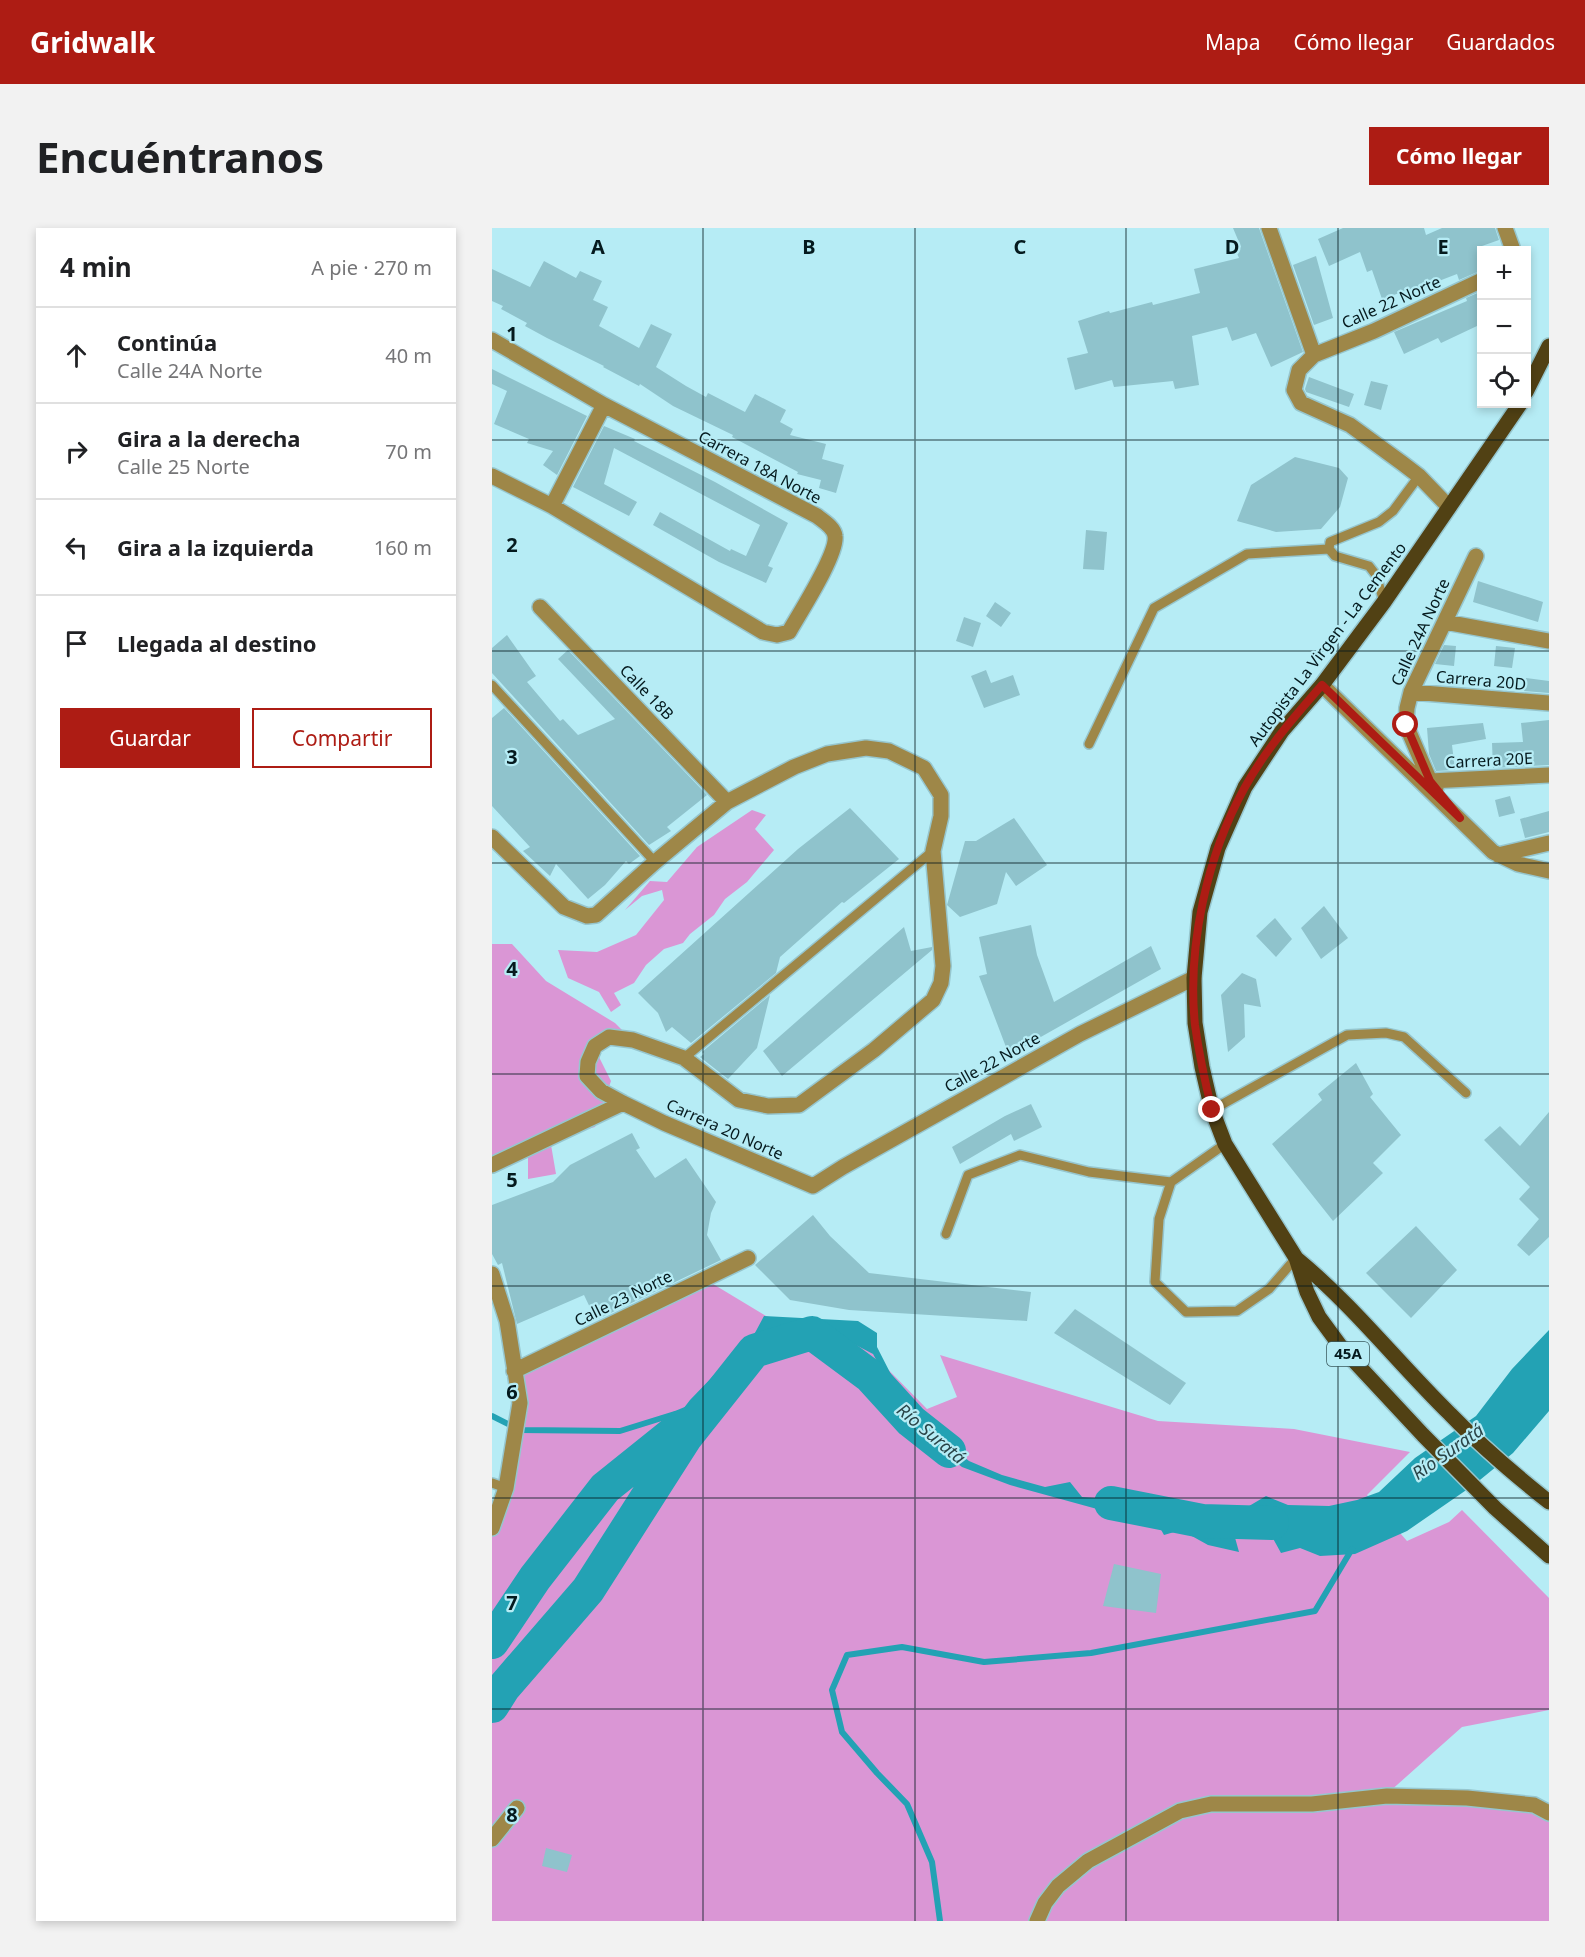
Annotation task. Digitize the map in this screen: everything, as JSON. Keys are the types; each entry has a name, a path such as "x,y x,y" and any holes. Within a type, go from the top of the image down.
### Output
{"main road":[{"path":"1531,384 1549,346"},
{"name":"Autopista La Virgen - La Cemento","path":"1517,408 1384,602 1322,685 1282,731 1245,787 1218,848 1200,912 1194,978 1197,1034 1212,1110 1225,1144 1296,1258 1307,1292 1319,1317 1341,1347 1423,1435 1495,1508 1549,1556"},
{"name":"Autopista La Virgen - La Cemento","path":"1296,1258 1329,1285 1450,1414 1512,1473 1549,1502"}],"street":[{"path":"1269,228 1314,355 1299,370 1296,380 1294,390 1301,403 1350,425 1419,476 1449,507"},
{"path":"1505,228 1512,246"},
{"name":"Calle 22 Norte","path":"1314,355 1374,331 1477,282"},
{"name":"Carrera 18A Norte","path":"492,340 604,405 816,516 831,527 835,535 835,546 789,632 777,634 763,632 552,506 492,476"},
{"path":"552,506 604,405"},
{"name":"Calle 24A Norte","path":"1460,818 1430,781 1406,725 1407,708 1411,692 1476,556"},
{"name":"Calle 18B","path":"540,607 727,801"},
{"path":"1445,622 1549,641"},
{"path":"1322,685 1493,852 1518,864 1549,871"},
{"name":"Carrera 20D","path":"1411,692 1549,703"},
{"path":"494,844 564,907 587,916 596,915 727,801 794,768 827,754 866,748 889,751 924,768 942,795 941,816 933,851 943,966 941,983 933,1000 874,1050 799,1105 768,1106 739,1100 684,1059"},
{"name":"Carrera 20E","path":"1430,781 1549,775"},
{"path":"1498,855 1549,843"},
{"name":"Calle 22 Norte","path":"813,1186 1080,1034 1194,978"},
{"name":"Carrera 20 Norte","path":"684,1059 633,1040 609,1037 595,1046 588,1062 588,1076 601,1091 623,1103 813,1186"},
{"path":"492,1165 623,1103"},
{"name":"Calle 23 Norte","path":"514,1371 748,1258"},
{"path":"492,1274 507,1321 520,1402 513,1444 499,1485 492,1528"},
{"path":"1037,1921 1045,1903 1058,1886 1088,1862 1180,1811 1211,1804 1312,1804 1387,1796 1456,1798 1534,1805 1549,1813"},
{"path":"492,1839 517,1808"}],"lane":[{"path":"1384,602 1376,575 1370,566 1335,556 1329,549 1330,542 1380,522 1393,511 1419,476"},
{"path":"1089,744 1154,608 1247,554 1329,549"},
{"path":"492,685 655,862"},
{"path":"684,1059 933,851"},
{"path":"1212,1110 1347,1035 1386,1033 1404,1037 1466,1093"},
{"path":"1225,1144 1171,1182 1159,1220 1155,1282 1185,1312 1237,1311 1269,1289 1296,1258"},
{"path":"946,1234 968,1175 1020,1155 1089,1172 1171,1182"}],"shaded area":[{"path":"752,810 766,815 755,829 774,850 747,882 725,899 714,915 690,934 683,943 664,949 646,965 634,983 614,993 621,1005 611,1012 599,992 568,978 558,950 597,952 636,935 664,900 662,890 642,896 625,910 650,881 667,882 697,847"},
{"path":"492,944 512,944 546,981 615,1023 635,1043 594,1047 611,1081 595,1127 550,1139 556,1174 528,1179 528,1153 492,1166"},
{"path":"713,1284 766,1316 865,1346 927,1409 957,1397 940,1355 1158,1421 1294,1429 1410,1452 1367,1495 1407,1541 1449,1522 1462,1510 1549,1598 1549,1710 1462,1727 1388,1793 1549,1813 1549,1921 492,1921 492,1528 519,1373 588,1332"}],"water":[{"path":"764,1316 858,1321 877,1333 877,1347 900,1392 926,1426 969,1461 1002,1475 1045,1487 1070,1482 1082,1497 1110,1499 1152,1507 1165,1523 1183,1518 1217,1525 1266,1496 1288,1505 1329,1506 1379,1492 1415,1458 1476,1416 1512,1369 1549,1330 1549,1411 1513,1453 1475,1484 1407,1531 1355,1554 1320,1556 1300,1548 1281,1553 1270,1533 1234,1534 1239,1552 1208,1545 1181,1530 1164,1535 1159,1526 1010,1485 962,1467 924,1437 906,1414 873,1354 850,1342 793,1328 771,1336 750,1353 729,1375 703,1395 689,1416 694,1430 685,1452 664,1463 605,1557 518,1657 492,1691 492,1677 508,1657 606,1549 636,1492 666,1447 667,1430 690,1400 749,1344"}],"building":[{"path":"1233,228 1259,228 1303,352 1271,367 1256,333 1232,341 1227,327 1192,336 1199,385 1175,389 1173,381 1114,387 1112,380 1075,390 1067,358 1088,353 1078,321 1109,311 1110,313 1152,302 1153,305 1200,293 1194,269 1239,258 1235,249 1241,247"},
{"path":"1343,228 1424,228 1426,235 1442,228 1495,228 1499,240 1477,246 1477,272 1459,280 1457,274 1418,289 1417,287 1382,299 1372,270 1367,272 1360,252 1329,266 1318,239"},
{"path":"1316,256 1333,318 1314,325 1293,265"},
{"path":"544,261 576,278 580,271 602,281 593,300 608,307 599,326 639,348 651,324 672,334 656,367 686,386 706,397 708,393 745,412 755,394 786,410 780,422 793,429 790,435 826,444 822,459 844,465 836,493 819,488 821,480 797,474 798,472 732,437 733,435 673,406 640,384 639,386 525,326 527,323 501,309 503,306 492,301 492,269 530,287"},
{"path":"1477,293 1477,326 1441,343 1438,338 1404,354 1394,332 1467,301 1466,298"},
{"path":"492,369 587,416 557,475 543,465 553,451 527,443 529,439 494,424 507,391 492,384"},
{"path":"1309,377 1354,394 1349,407 1306,392"},
{"path":"1371,381 1388,385 1381,410 1364,405"},
{"path":"604,426 635,439 634,441 715,482 788,523 768,566 773,568 766,583 719,562 653,525 660,512 730,551 731,549 746,556 760,525 614,448 604,484 637,502 629,516 573,487"},
{"path":"1295,457 1339,468 1348,478 1340,507 1321,529 1276,532 1237,521 1251,485"},
{"path":"1086,530 1107,532 1104,570 1083,569"},
{"path":"1478,581 1543,602 1538,622 1473,602"},
{"path":"995,602 1011,613 1001,627 986,616"},
{"path":"964,617 981,623 973,647 956,641"},
{"path":"507,635 536,676 527,682 560,721 563,719 578,735 615,719 558,659 568,650 707,795 667,827 671,831 649,845 492,673 492,648"},
{"path":"1444,645 1456,646 1454,666 1435,664"},
{"path":"1496,646 1515,648 1512,668 1494,666"},
{"path":"986,670 991,683 1013,675 1020,695 984,708 971,676"},
{"path":"1526,678 1549,681 1549,693 1524,691"},
{"path":"504,708 640,856 629,864 626,861 605,885 588,899 556,864 550,876 523,851 530,847 492,806 492,718"},
{"path":"1549,720 1549,765 1493,768 1492,743 1523,742 1521,723"},
{"path":"1483,723 1486,739 1452,745 1455,770 1436,771 1429,754 1427,728"},
{"path":"1510,796 1515,813 1499,817 1495,800"},
{"path":"850,808 899,859 844,903 842,902 780,957 776,973 691,1043 672,1027 666,1032 658,1013 638,993 798,849"},
{"path":"1549,811 1549,832 1525,838 1520,819"},
{"path":"1014,818 1047,865 1016,886 1006,872 997,904 960,917 947,905 965,841 976,841"},
{"path":"1324,906 1348,938 1321,959 1301,928"},
{"path":"1275,918 1292,939 1276,957 1256,936"},
{"path":"1031,925 1037,955 1054,1002 1151,946 1161,969 1009,1055 979,976 987,974 979,937"},
{"path":"904,927 911,951 932,947 932,950 782,1076 763,1051"},
{"path":"1242,973 1256,979 1261,1007 1244,1004 1245,1037 1228,1052 1221,995"},
{"path":"770,995 757,1048 728,1079 700,1057 704,1054 702,1052"},
{"path":"1356,1063 1373,1094 1370,1097 1401,1135 1373,1163 1383,1173 1333,1221 1272,1144 1322,1100 1318,1094"},
{"path":"1031,1104 1042,1127 1014,1141 1011,1134 960,1164 952,1147 1005,1116"},
{"path":"1549,1112 1549,1237 1529,1256 1517,1245 1539,1219 1519,1199 1530,1187 1484,1140 1500,1126 1520,1146"},
{"path":"632,1133 640,1148 636,1150 655,1178 686,1158 716,1202 711,1213 707,1235 721,1260 596,1320 584,1295 517,1324 502,1263 498,1265 492,1254 492,1205 553,1182 570,1165"},
{"path":"813,1215 830,1236 869,1273 1031,1292 1027,1321 849,1310 790,1300 755,1265"},
{"path":"1416,1226 1457,1270 1411,1318 1366,1273"},
{"path":"1075,1309 1186,1383 1170,1405 1054,1333"},
{"path":"1114,1564 1161,1574 1156,1613 1103,1606"},
{"path":"546,1848 572,1855 567,1872 542,1866"}],"waterway":[{"name":"Río Suratá","path":"492,1706 504,1687 588,1590 685,1438 754,1351 812,1333 870,1376 911,1421 949,1451"},
{"path":"492,1416 520,1430 620,1431 678,1413 719,1396"},
{"path":"492,1642 535,1578 605,1488 681,1427"},
{"name":"Río Suratá","path":"1111,1503 1202,1521 1272,1523"},
{"path":"940,1921 932,1862 907,1804 842,1732 832,1690 847,1655 902,1647 984,1662 1091,1653 1315,1611 1352,1549"}],"route":[{"path":"1212,1110 1195,1023 1194,978 1200,912 1218,848 1245,787 1282,731 1322,685 1460,818 1430,781 1406,725"}]}
